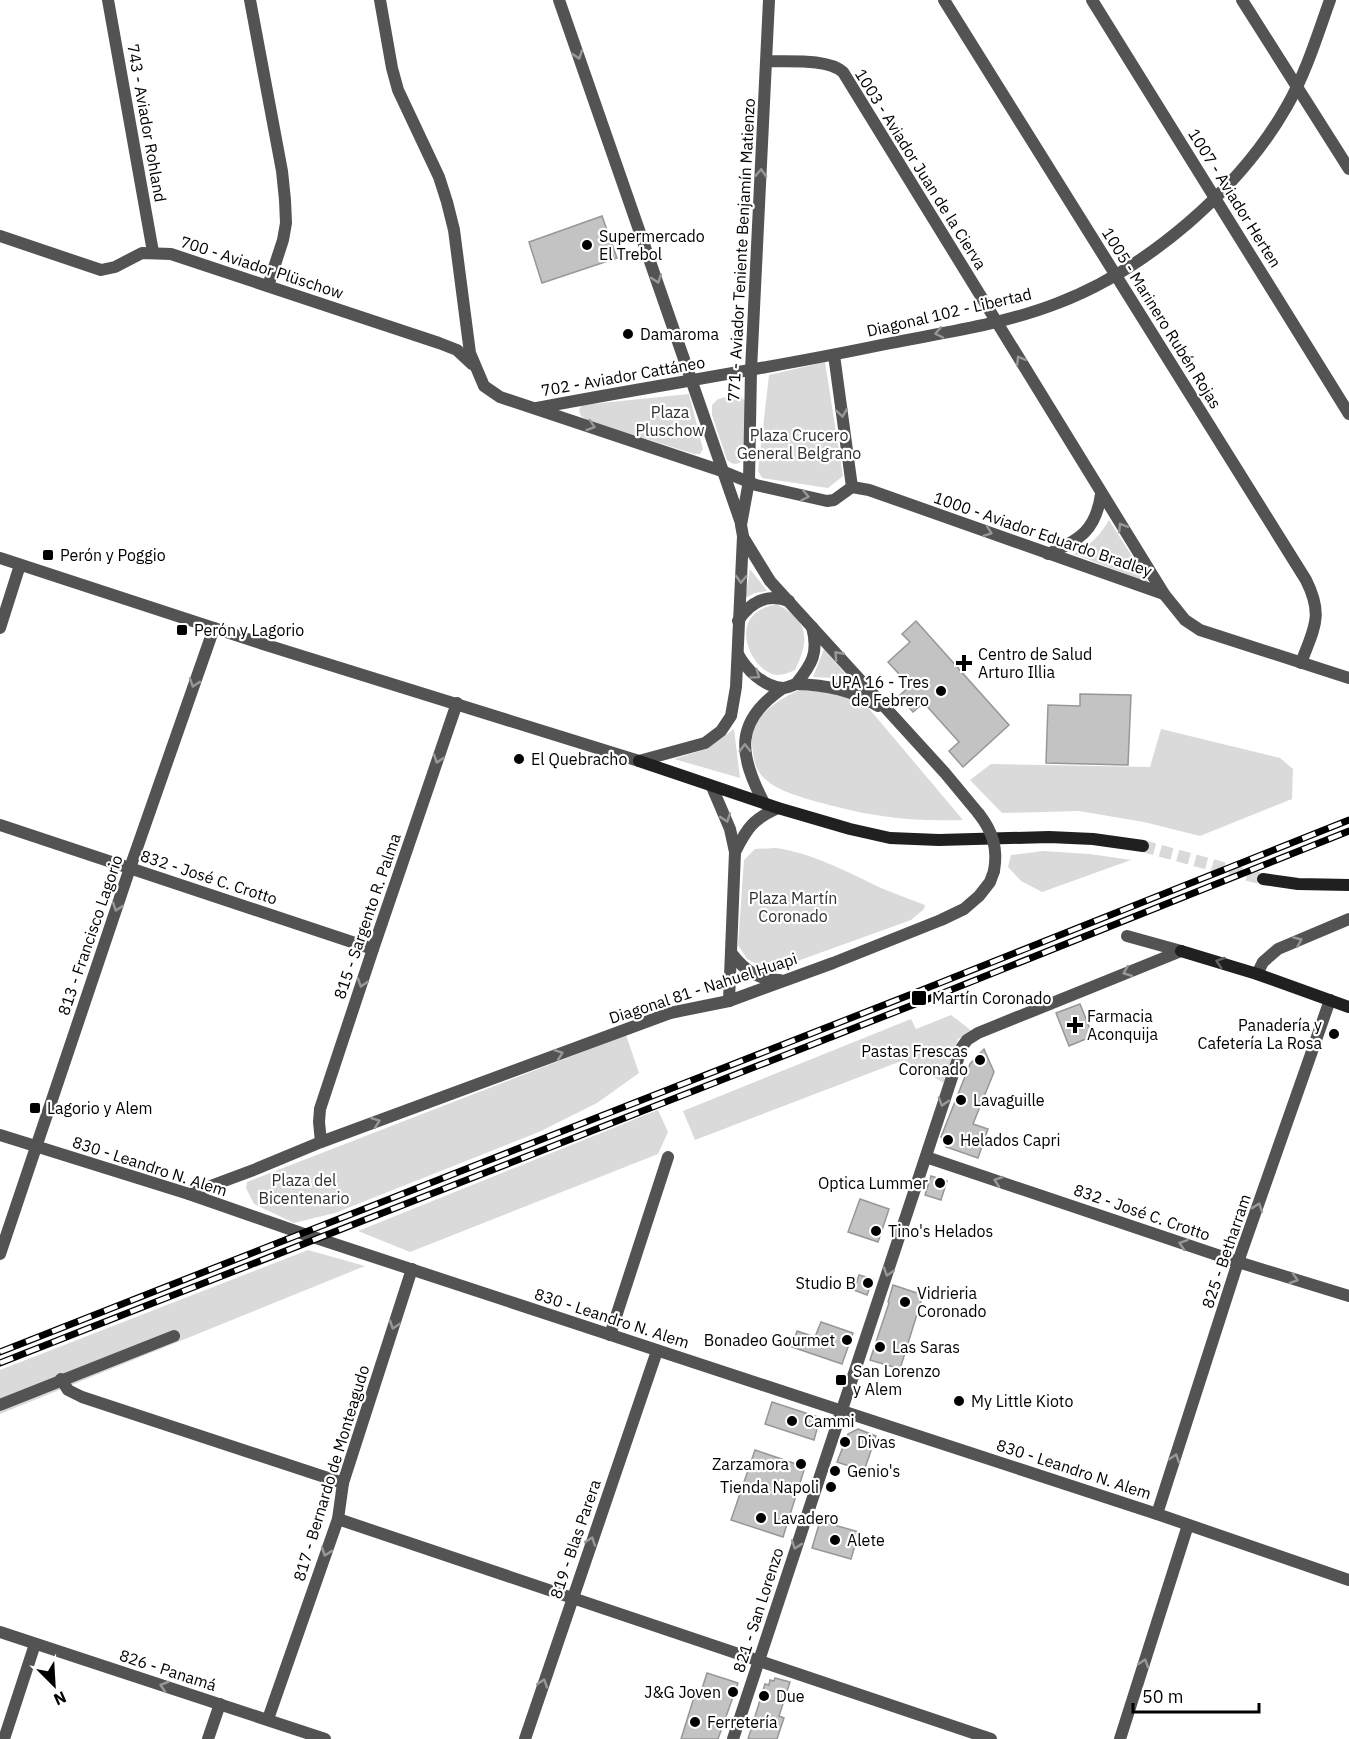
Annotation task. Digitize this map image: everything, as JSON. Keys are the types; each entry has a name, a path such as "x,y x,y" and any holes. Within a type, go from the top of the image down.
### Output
{"main road":[{"path":"639,761 778,808 890,838 951,840 1049,837 1093,839 1143,846"},
{"path":"1263,879 1307,884 1349,885"},
{"path":"1182,951 1257,974 1349,1007"}],"street":[{"name":"743 - Aviador Rohland","path":"108,0 153,252"},
{"path":"250,0 282,171 285,200 286,223 283,240 267,286"},
{"path":"380,0 398,90 439,177 447,202 454,230 467,339 474,367 484,386 500,397 764,487 827,501 834,500 852,487 834,355"},
{"path":"559,0 742,530 763,571 812,627 815,649 809,668 796,684 783,688 761,705 751,719 745,737 746,763 764,803"},
{"name":"771 - Aviador Teniente Benjamín Matienzo","path":"738,621 742,530 748,481 751,370 769,0"},
{"name":"1005 - Marinero Rubén Rojas","path":"944,0 1312,591 1316,622 1300,663"},
{"name":"1007 - Aviador Herten","path":"1092,0 1349,414"},
{"path":"1242,0 1349,169"},
{"name":"Diagonal 102 - Libertad","path":"751,370 996,321 1057,303 1115,275 1185,225 1215,198 1252,158 1297,87 1330,0"},
{"name":"1003 - Aviador Juan de la Cierva","path":"767,61 825,63 843,72 1164,594"},
{"path":"0,236 101,270 116,267 142,253 153,252"},
{"name":"700 - Aviador Plüschow","path":"153,252 171,254 450,347 462,354 474,367"},
{"name":"702 - Aviador Cattáneo","path":"536,408 751,370"},
{"name":"1000 - Aviador Eduardo Bradley","path":"852,487 869,490 1164,594 1191,626 1349,678"},
{"path":"1048,554 1072,543 1089,529 1099,511 1101,494"},
{"path":"0,558 214,628 639,761 705,743 721,731 731,716 734,699 738,621 751,604 759,601 771,597 790,602"},
{"path":"0,628 20,565"},
{"name":"Diagonal 81 - Nahuel Huapi","path":"189,1194 321,1142 670,1013 729,1001 833,963 964,909 979,896 990,882 994,871 995,847 986,824 945,774 812,627"},
{"name":"813 - Francisco Lagorio","path":"0,1254 130,868 214,628"},
{"path":"737,653 753,674 783,688"},
{"name":"Diagonal 81 - Nahuel Huapi","path":"796,684 821,685 854,693 890,714"},
{"name":"815 - Sargento R. Palma","path":"321,1142 319,1122 321,1109 457,704"},
{"path":"712,786 726,818 735,852 729,1001"},
{"path":"735,852 743,836 757,818 778,808"},
{"name":"832 - José C. Crotto","path":"0,825 373,949"},
{"path":"1257,974 1263,962 1278,949 1349,920"},
{"path":"1127,936 1182,951"},
{"name":"821 - San Lorenzo","path":"733,1739 962,1047 967,1040 978,1033 1182,951"},
{"path":"732,954 741,966 754,975 769,980 785,980"},
{"name":"825 - Betharram","path":"1157,1514 1238,1262 1330,1000"},
{"name":"830 - Leandro N. Alem","path":"0,1136 189,1194 657,1351 1157,1514 1349,1580"},
{"path":"610,1335 668,1157"},
{"name":"832 - José C. Crotto","path":"926,1157 1238,1262 1349,1296"},
{"name":"817 - Bernardo de Monteagudo","path":"268,1719 338,1519 344,1483 412,1269"},
{"path":"0,1405 174,1336"},
{"name":"819 - Blas Parera","path":"525,1739 657,1351"},
{"path":"61,1379 68,1390 82,1397 344,1483"},
{"path":"338,1519 991,1739"},
{"path":"1120,1739 1188,1526"},
{"name":"826 - Panamá","path":"0,1632 326,1739"},
{"path":"4,1739 35,1644"},
{"path":"208,1739 220,1704"}],"green space":[{"name":"Plaza Crucero General Belgrano","path":"825,362 843,476 828,488 762,478 758,471 769,375"},
{"name":"Plaza Pluschow","path":"689,394 703,449 700,454 587,420 581,416 579,410 582,405"},
{"path":"738,394 747,403 746,455 742,461 735,464 727,460 712,415 712,405 718,399"},
{"path":"1109,520 1149,583 1074,554 1094,540"},
{"path":"750,569 767,591 745,598"},
{"path":"776,604 795,617 804,631 803,649 795,670 778,675 772,674 759,665 750,650 746,633 747,625 754,615"},
{"path":"824,649 854,684 833,678 813,677"},
{"path":"799,690 835,693 866,705 963,820 906,819 852,811 784,791 770,783 759,772 755,762 752,745 755,726 773,705"},
{"path":"734,729 740,778 674,759 706,749"},
{"path":"1161,729 1280,758 1293,769 1292,799 1200,836 1144,822 1079,811 1002,813 970,780 991,764 1150,767"},
{"name":"Plaza Martín Coronado","path":"776,848 803,854 830,864 881,888 925,905 924,909 911,920 778,968 762,967 747,959 738,945 744,860 755,849"},
{"path":"1043,851 1131,860 1042,892 1021,881 1008,867 1011,855"},
{"path":"951,1015 973,1032 958,1039 944,1083 904,1060 695,1140 683,1111 911,1019 916,1029"},
{"name":"Plaza del Bicentenario","path":"626,1035 639,1073 597,1103 539,1132 335,1213 294,1223 254,1204 246,1188 247,1182"},
{"path":"658,1110 668,1132 658,1154 410,1252 358,1231"},
{"path":"308,1250 365,1266 0,1414 0,1370"}],"building":[{"path":"602,216 617,258 542,283 529,242"},
{"name":"UPA 16 - Tres de Febrero","path":"916,621 1009,725 963,767 949,751 959,742 924,703 913,712 899,696 910,686 888,662 910,642 902,634"},
{"path":"1080,694 1131,695 1128,765 1046,763 1048,705 1080,706"},
{"name":"Farmacia Aconquija","path":"1080,1004 1093,1036 1069,1046 1056,1013"},
{"path":"984,1049 994,1072 973,1124 988,1129 978,1158 946,1147 941,1137 970,1064"},
{"path":"931,1176 947,1181 941,1200 925,1195"},
{"path":"860,1199 889,1209 878,1242 848,1232"},
{"path":"859,1275 873,1279 867,1295 854,1290"},
{"path":"893,1285 923,1295 900,1369 870,1360"},
{"path":"821,1322 853,1333 842,1364 792,1347 797,1331 815,1337"},
{"name":"Cammi","path":"772,1402 818,1417 814,1440 765,1424"},
{"path":"858,1429 876,1436 864,1471 837,1462 848,1434"},
{"path":"755,1450 805,1467 783,1537 731,1520"},
{"name":"Alete","path":"820,1521 859,1532 851,1559 812,1548"},
{"path":"707,1673 738,1683 718,1739 681,1739 695,1694 700,1695"},
{"path":"775,1678 790,1682 779,1716 784,1718 777,1739 748,1739 765,1684 769,1685 770,1680 774,1681"}],"tunnel":[{"path":"1143,846 1263,879"}],"railway":[{"path":"0,1352 1349,820"},
{"path":"0,1363 923,1001 1349,831"}],"place":[{"name":"Supermercado El Trebol","path":"587,245"},
{"name":"Damaroma","path":"628,334"},
{"name":"Perón y Poggio","path":"48,555"},
{"name":"Perón y Lagorio","path":"182,630"},
{"name":"Centro de Salud Arturo Illia","path":"964,663"},
{"name":"UPA 16 - Tres de Febrero","path":"941,691"},
{"name":"El Quebracho","path":"519,759"},
{"name":"Martín Coronado","path":"919,998"},
{"name":"Farmacia Aconquija","path":"1075,1025"},
{"name":"Panadería y Cafetería La Rosa","path":"1334,1034"},
{"name":"Pastas Frescas Coronado","path":"980,1060"},
{"name":"Lavaguille","path":"961,1100"},
{"name":"Lagorio y Alem","path":"35,1108"},
{"name":"Helados Capri","path":"948,1140"},
{"name":"Optica Lummer","path":"940,1183"},
{"name":"Tino's Helados","path":"876,1231"},
{"name":"Studio B","path":"868,1283"},
{"name":"Vidrieria Coronado","path":"905,1302"},
{"name":"Bonadeo Gourmet","path":"847,1340"},
{"name":"Las Saras","path":"880,1347"},
{"name":"San Lorenzo y Alem","path":"841,1380"},
{"name":"My Little Kioto","path":"959,1401"},
{"name":"Cammi","path":"792,1421"},
{"name":"Divas","path":"845,1442"},
{"name":"Zarzamora","path":"801,1464"},
{"name":"Genio's","path":"835,1471"},
{"name":"Tienda Napoli","path":"831,1487"},
{"name":"Lavadero","path":"761,1518"},
{"name":"Alete","path":"835,1540"},
{"name":"J&G Joven","path":"733,1692"},
{"name":"Due","path":"764,1696"},
{"name":"Ferretería","path":"695,1722"}]}
